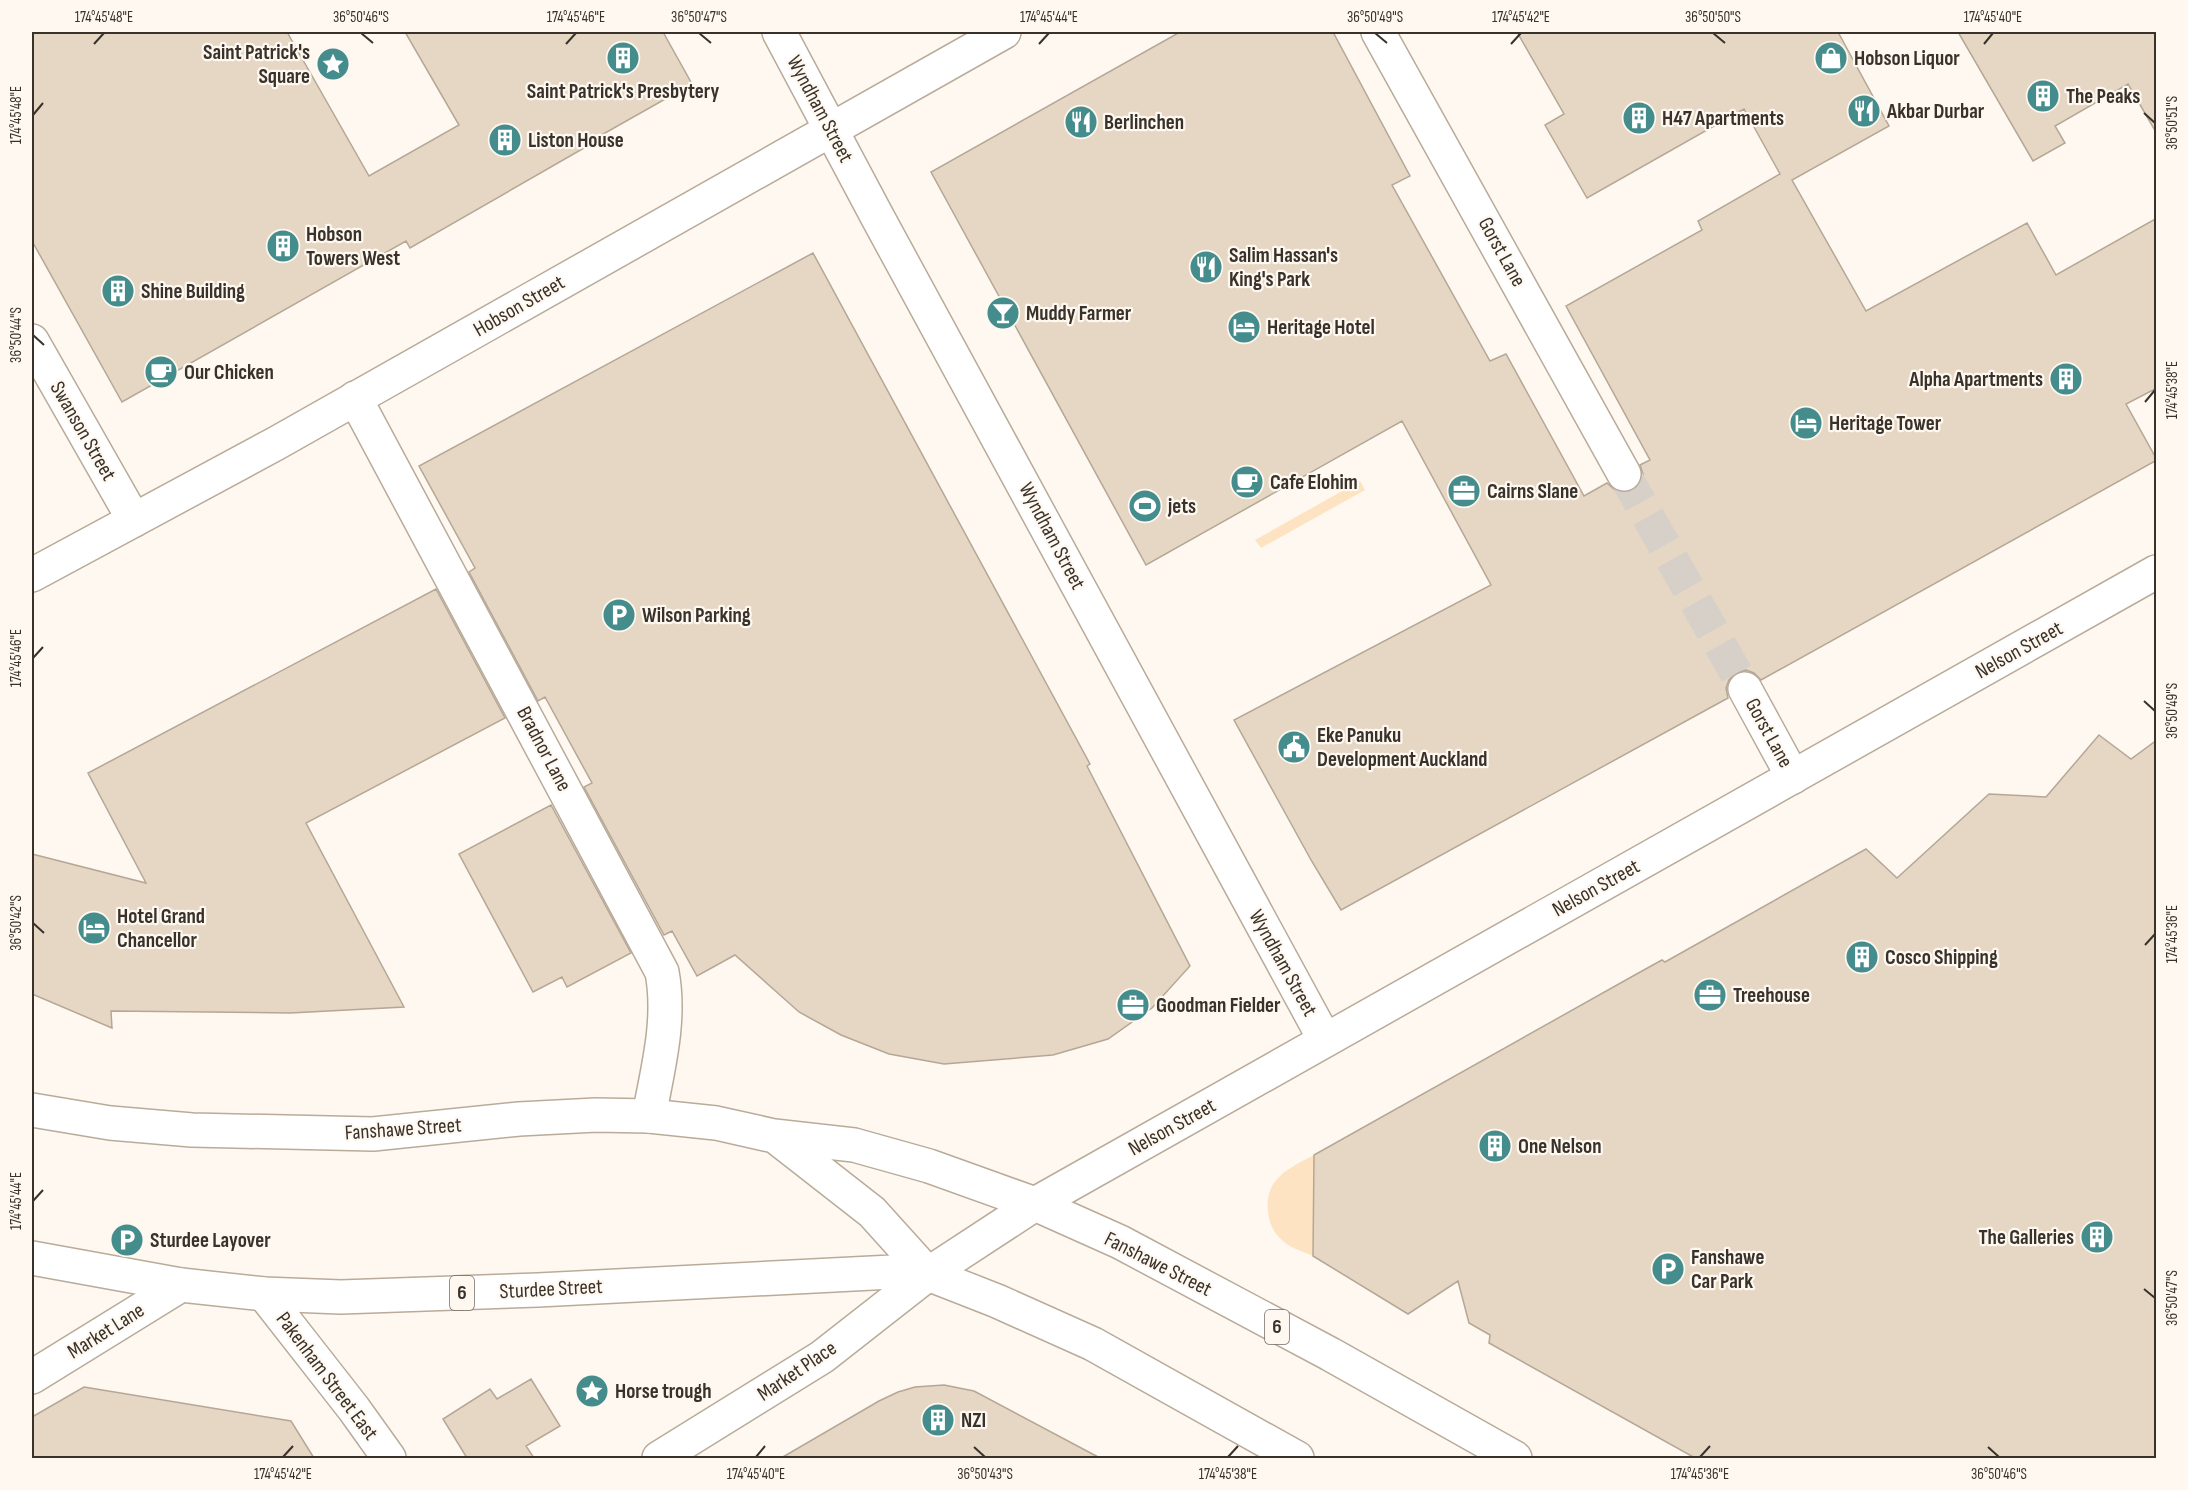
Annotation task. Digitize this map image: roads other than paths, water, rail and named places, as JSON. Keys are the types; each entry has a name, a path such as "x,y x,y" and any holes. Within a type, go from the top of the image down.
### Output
{"main road":[{"name":"Wyndham Street","path":"779,32 1325,1040"},
{"name":"Hobson Street","path":"32,576 356,398 1004,32"},
{"name":"Gorst Lane","path":"1378,32 1624,474"},
{"name":"Swanson Street","path":"32,341 134,520"},
{"name":"Bradnor Lane","path":"356,398 662,972 666,993 666,1016 649,1116"},
{"name":"Nelson Street","path":"928,1274 1035,1204 2157,572"},
{"name":"Gorst Lane","path":"1745,689 1793,777"},
{"name":"Fanshawe Street","path":"32,1110 110,1123 192,1130 373,1134 519,1119 596,1115 649,1116 716,1123 774,1136 854,1145 929,1166 1035,1204 1120,1242 1330,1354 1515,1458"},
{"name":"Fanshawe Street","path":"774,1136 872,1212 928,1274 997,1301 1093,1344 1297,1458"},
{"name":"Sturdee Street","path":"32,1258 181,1285 264,1294 341,1297 538,1290 892,1272 928,1274"},
{"name":"Market Place","path":"659,1458 822,1357 928,1274"},
{"name":"Market Lane","path":"32,1377 181,1285"},
{"name":"Pakenham Street East","path":"264,1294 354,1409 389,1458"}],"tunnel":[{"path":"1624,474 1745,689"}],"place":[{"name":"Saint Patrick's Presbytery","path":"623,58"},
{"name":"Hobson Liquor","path":"1831,58"},
{"name":"Saint Patrick's Square","path":"333,64"},
{"name":"The Peaks","path":"2043,96"},
{"name":"Akbar Durbar","path":"1864,111"},
{"name":"H47 Apartments","path":"1639,118"},
{"name":"Berlinchen","path":"1081,122"},
{"name":"Liston House","path":"505,140"},
{"name":"Hobson Towers West","path":"283,246"},
{"name":"Salim Hassan's King's Park","path":"1206,267"},
{"name":"Shine Building","path":"118,291"},
{"name":"Muddy Farmer","path":"1003,313"},
{"name":"Heritage Hotel","path":"1244,327"},
{"name":"Our Chicken","path":"161,372"},
{"name":"Alpha Apartments","path":"2066,379"},
{"name":"Heritage Tower","path":"1806,423"},
{"name":"Cafe Elohim","path":"1247,482"},
{"name":"Cairns Slane","path":"1464,491"},
{"name":"jets","path":"1145,506"},
{"name":"Wilson Parking","path":"619,615"},
{"name":"Eke Panuku Development Auckland","path":"1294,747"},
{"name":"Hotel Grand Chancellor","path":"94,928"},
{"name":"Cosco Shipping","path":"1862,957"},
{"name":"Treehouse","path":"1710,995"},
{"name":"Goodman Fielder","path":"1133,1005"},
{"name":"One Nelson","path":"1495,1146"},
{"name":"The Galleries","path":"2097,1237"},
{"name":"Sturdee Layover","path":"127,1240"},
{"name":"Fanshawe Car Park","path":"1668,1269"},
{"name":"Horse trough","path":"592,1391"},
{"name":"NZI","path":"938,1420"}]}
